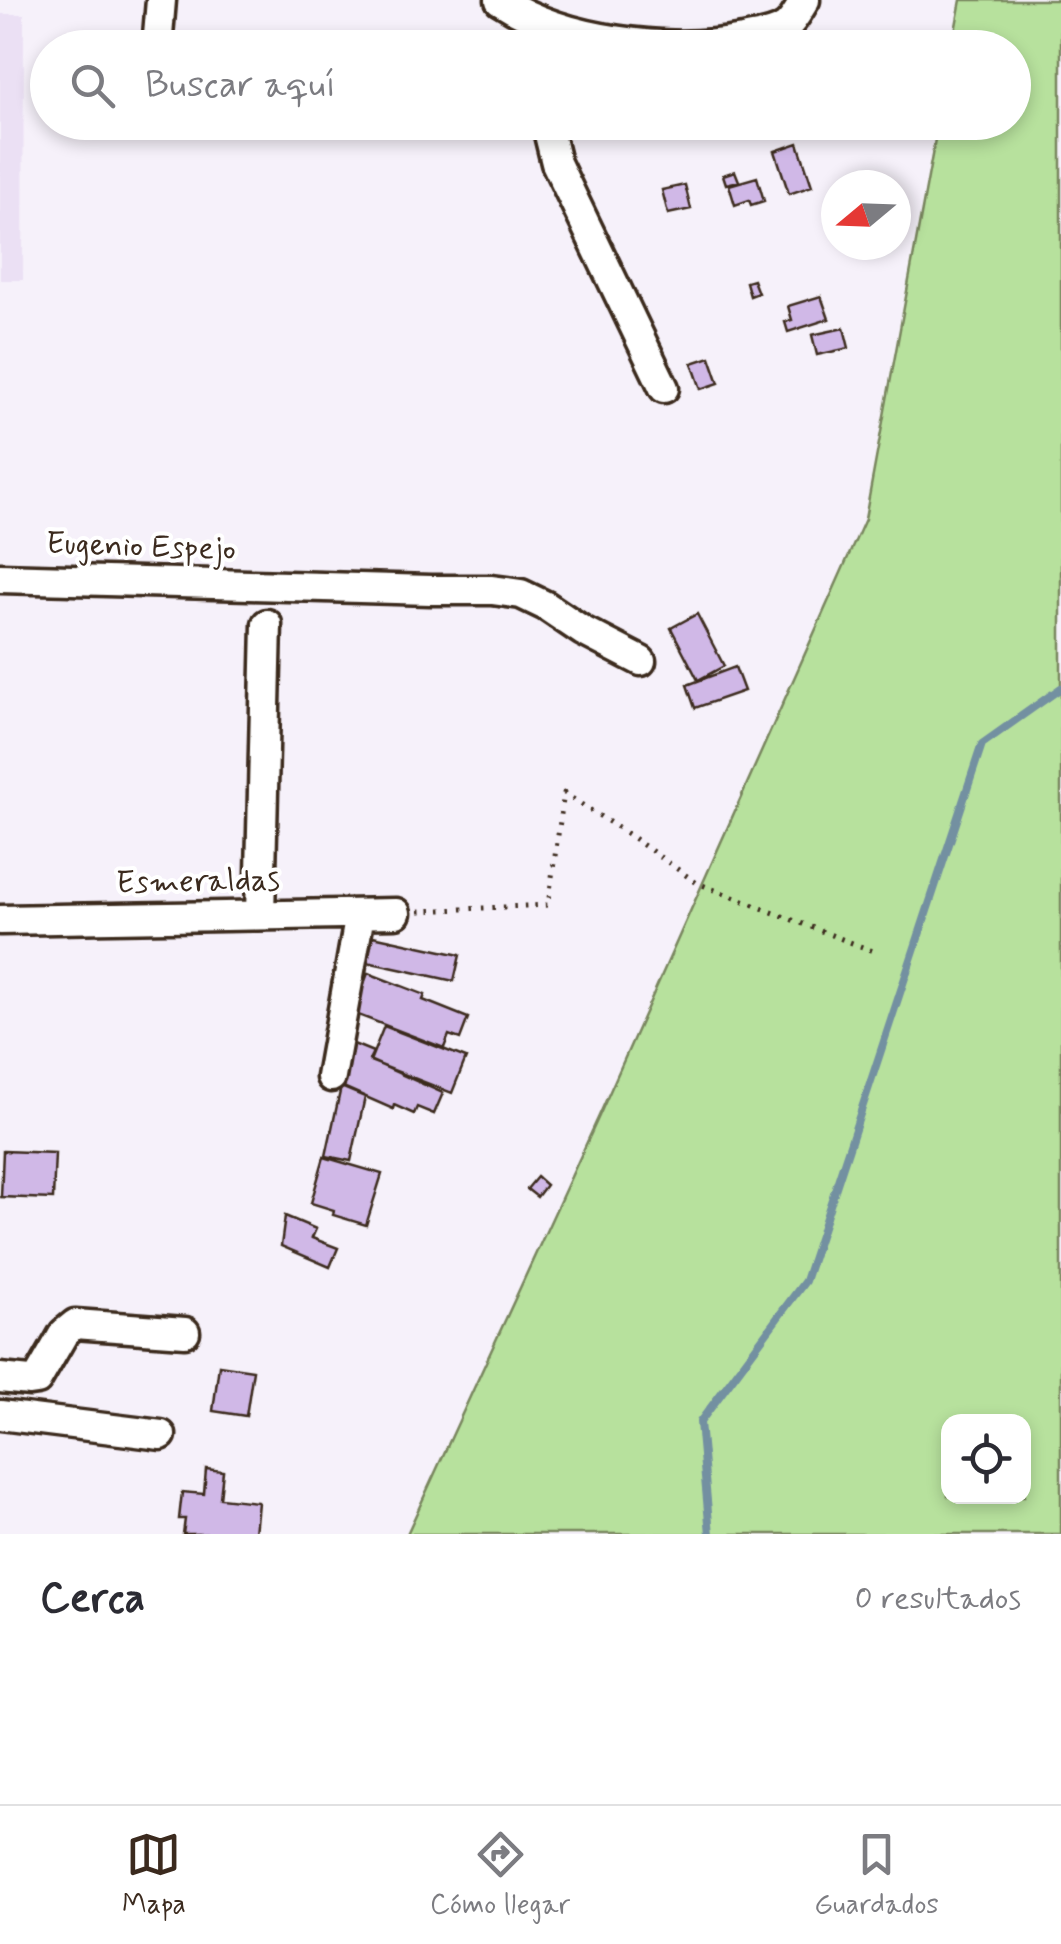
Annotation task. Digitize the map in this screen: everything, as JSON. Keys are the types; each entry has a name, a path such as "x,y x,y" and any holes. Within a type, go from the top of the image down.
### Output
{"street":[{"path":"158,30 161,0"},
{"path":"500,0 541,30"},
{"path":"779,30 788,26 805,0"},
{"path":"550,140 556,163 664,388"},
{"name":"Eugenio Espejo","path":"0,578 492,590 521,594 641,661"},
{"path":"260,916 268,624"},
{"name":"Esmeraldas","path":"0,920 396,913"},
{"path":"331,1077 360,914"},
{"path":"0,1378 37,1380 64,1333 75,1324 184,1332"},
{"path":"0,1415 161,1435"}],"path":[{"path":"396,913 548,905 564,793 697,883 878,952"}],"shaded area":[{"path":"0,14 24,14 23,280 0,280"}],"green space":[{"path":"961,0 1061,0 1061,1534 407,1534 599,1116 865,519 935,140 1031,140 1031,30 955,30"}],"building":[{"path":"798,143 812,186 789,194 775,151"},
{"path":"735,171 739,181 726,184 723,175"},
{"path":"757,177 764,201 751,205 749,200 735,205 729,185"},
{"path":"685,185 691,209 668,214 662,190"},
{"path":"753,280 758,293 750,296 746,282"},
{"path":"821,296 829,319 788,332 785,322 792,320 788,306"},
{"path":"844,328 849,348 817,355 812,335"},
{"path":"710,357 719,383 701,389 692,363"},
{"path":"697,614 724,666 698,680 671,628"},
{"path":"735,667 744,691 695,708 687,685"},
{"path":"373,936 460,955 454,981 367,962"},
{"path":"368,973 425,995 423,1000 468,1018 460,1039 449,1035 444,1048 353,1013"},
{"path":"384,1026 466,1058 452,1093 370,1061"},
{"path":"351,1043 373,1052 369,1060 443,1093 434,1114 417,1107 414,1114 394,1105 393,1109 334,1083"},
{"path":"341,1087 365,1097 351,1161 326,1156"},
{"path":"3,1151 55,1153 53,1199 1,1197"},
{"path":"324,1157 382,1174 366,1225 311,1203"},
{"path":"537,1177 546,1185 537,1197 527,1189"},
{"path":"285,1216 316,1229 312,1238 338,1248 330,1267 281,1246"},
{"path":"219,1365 253,1370 246,1416 213,1411"},
{"path":"206,1469 223,1471 220,1498 258,1502 255,1534 183,1534 185,1519 179,1519 182,1492 204,1494"}],"waterway":[{"path":"710,1534 700,1422 805,1281 982,744 1061,688"}]}
